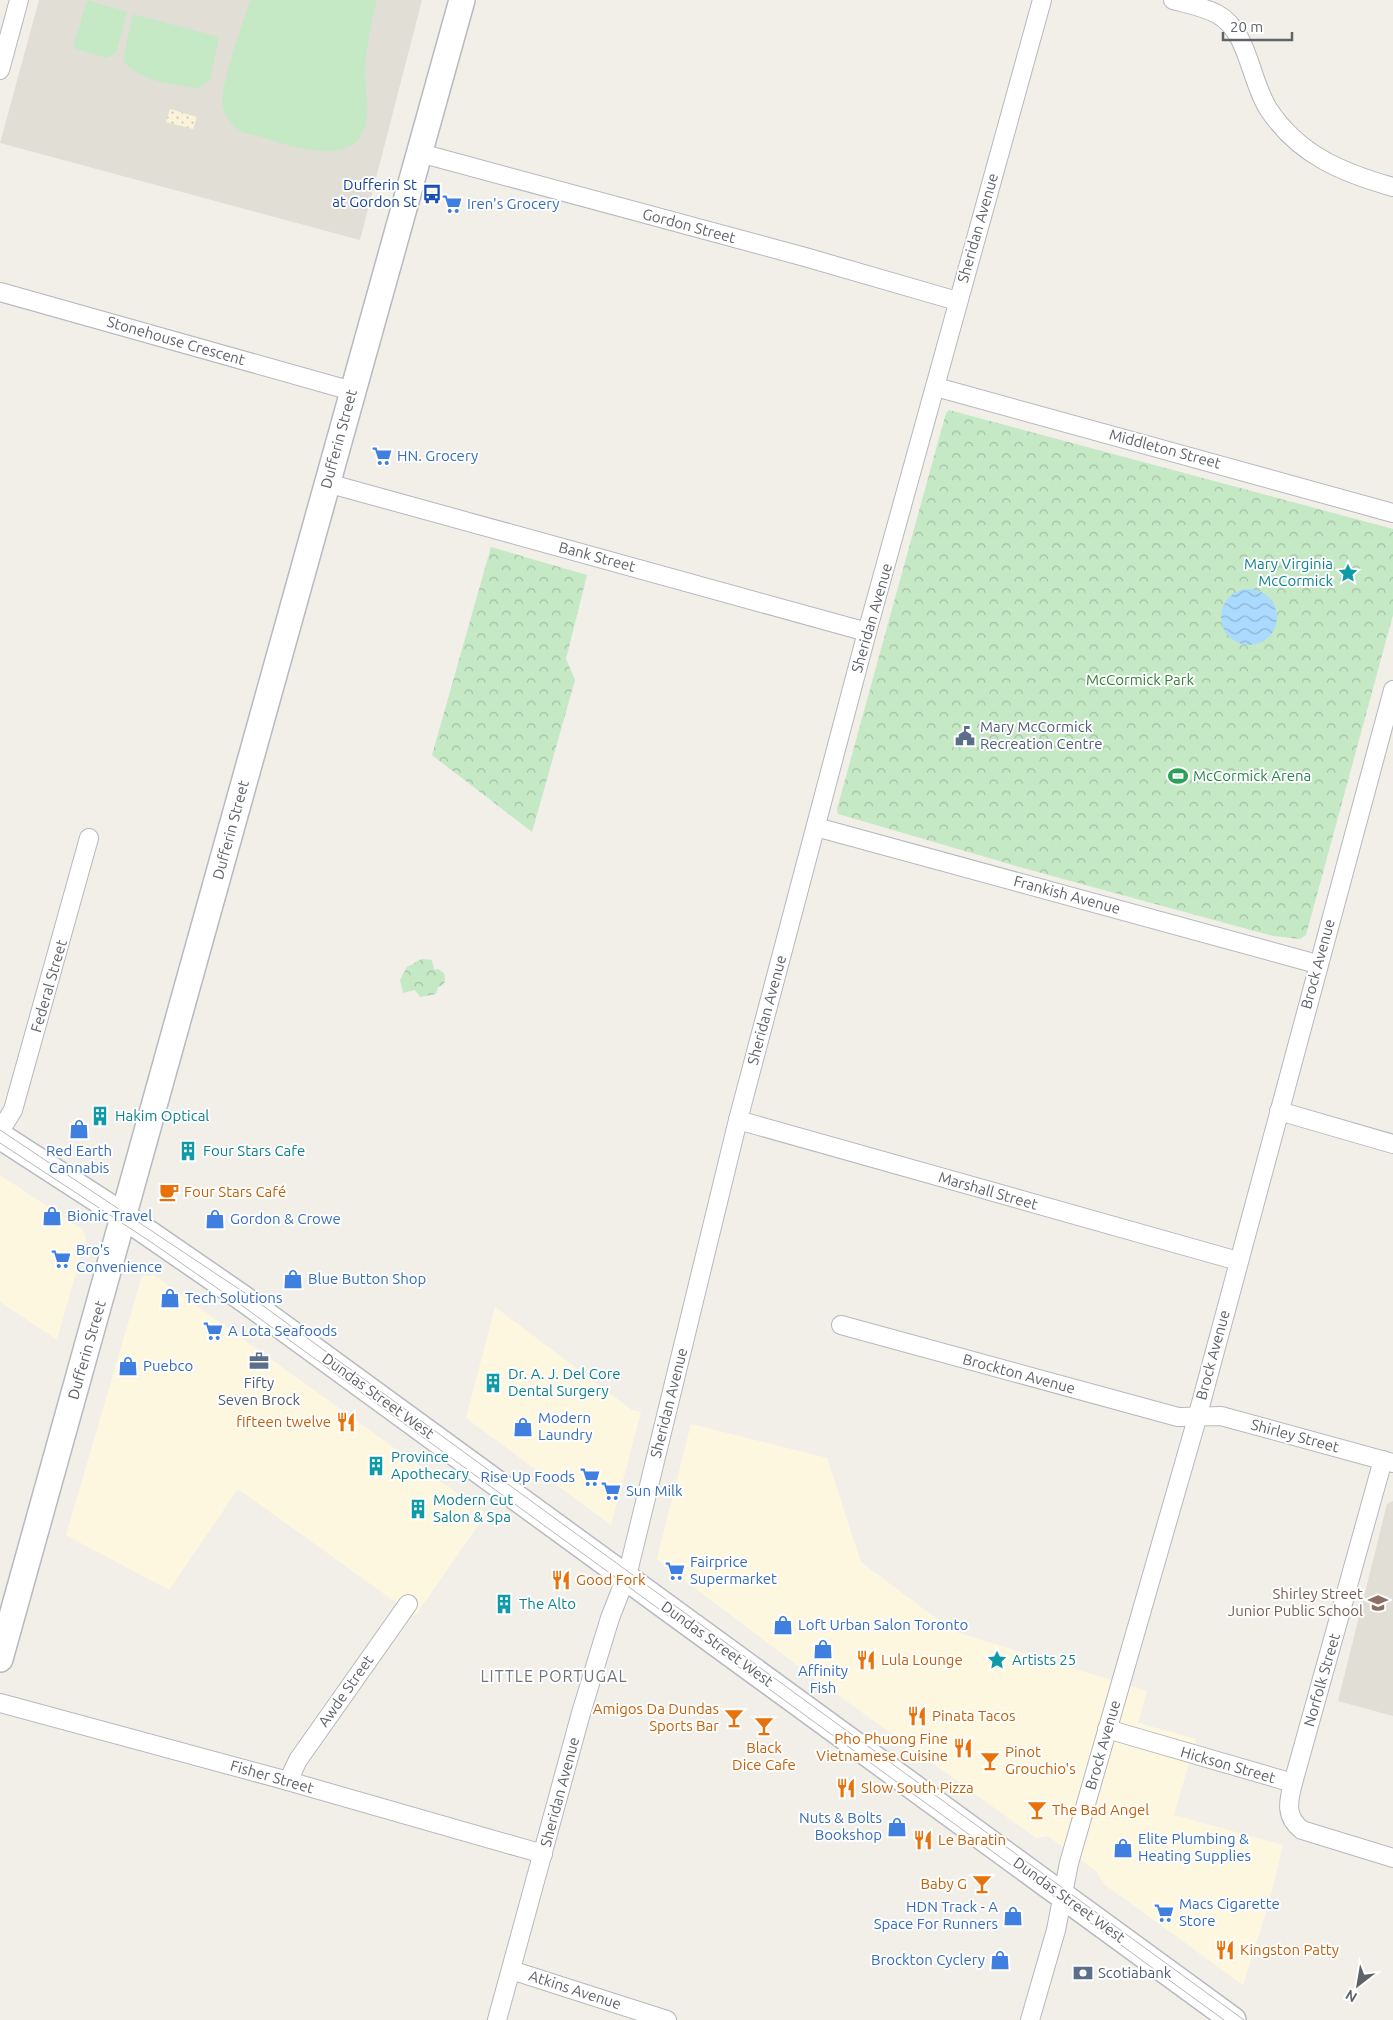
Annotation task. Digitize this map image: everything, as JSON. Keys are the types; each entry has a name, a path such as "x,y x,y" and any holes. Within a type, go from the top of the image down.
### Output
{"main road":[{"name":"Dufferin Street","path":"0,1659 125,1217 132,1185 462,0"},
{"name":"Dundas Street West","path":"0,1136 125,1217 318,1353 1233,2020"}],"street":[{"path":"0,70 19,0"},
{"name":"Sheridan Avenue","path":"497,2020 587,1694 610,1618 625,1577 667,1414 738,1120 867,632 1042,0"},
{"path":"1173,0 1218,15 1232,25 1241,40 1251,71 1268,109 1283,128 1306,150 1338,169 1393,187"},
{"name":"Gordon Street","path":"420,153 805,257 957,302"},
{"name":"Stonehouse Crescent","path":"0,292 352,391"},
{"name":"Middleton Street","path":"936,387 1393,513"},
{"name":"Bank Street","path":"327,484 867,632"},
{"name":"Brock Avenue","path":"1030,2020 1056,1930 1062,1895 1107,1729 1197,1416 1393,690"},
{"name":"Frankish Avenue","path":"816,827 1318,964"},
{"name":"Federal Street","path":"0,1131 13,1110 90,838"},
{"path":"1279,1111 1393,1144"},
{"name":"Marshall Street","path":"738,1120 1238,1261"},
{"name":"Brockton Avenue","path":"842,1325 1178,1417 1197,1416"},
{"name":"Shirley Street","path":"1197,1416 1221,1416 1388,1462"},
{"name":"Norfolk Street","path":"1293,1783 1388,1462"},
{"name":"Awde Street","path":"288,1781 298,1760 408,1604"},
{"name":"Fisher Street","path":"0,1704 288,1781 543,1854"},
{"name":"Hickson Street","path":"1107,1729 1293,1783 1288,1800 1289,1814 1294,1824 1302,1830 1393,1858"},
{"name":"Atkins Avenue","path":"511,1970 668,2020"}],"shaded area":[{"path":"39,0 422,0 360,240 0,143"},
{"path":"0,1175 82,1229 86,1237 57,1340 0,1302"},
{"path":"154,1275 486,1514 415,1616 238,1489 169,1590 66,1535 142,1276"},
{"path":"495,1307 632,1410 641,1412 611,1525 466,1418"},
{"path":"691,1424 827,1458 861,1562 953,1631 1147,1691 1138,1723 1196,1739 1174,1815 1283,1845 1269,1903 1243,1985 1104,1884 1096,1871 1048,1836 1036,1838 802,1669 657,1559"},
{"name":"Shirley Street Junior Public School","path":"1393,1501 1393,1716 1338,1701 1387,1504"}],"green space":[{"path":"87,0 127,12 116,53 107,58 73,48"},
{"path":"250,0 377,0 369,36 366,62 366,123 364,131 351,146 339,150 326,151 298,148 242,132 230,122 223,107 222,98 232,55"},
{"path":"133,14 219,37 210,80 198,88 177,85 156,81 137,73 129,67 123,60"},
{"name":"McCormick Park","path":"949,410 1393,529 1393,615 1306,935 1300,939 1273,936 1023,868 838,814 837,809 946,413"},
{"path":"491,547 587,575 566,659 575,680 532,832 432,755"},
{"path":"422,959 432,960 434,970 438,969 444,973 445,981 443,985 438,987 436,994 420,997 415,990 403,993 400,980 407,967"}],"sand":[{"path":"170,109 197,117 193,129 166,122"}],"water":[{"path":"1243,589 1255,589 1269,597 1277,611 1275,628 1269,637 1255,645 1243,645 1233,640 1226,633 1221,623 1221,611 1226,601 1233,594"}],"tram line":[{"path":"0,1130 251,1297 1244,2020"},
{"path":"0,1143 151,1242 237,1302 1224,2020"}],"place":[{"name":"Dufferin St at Gordon St","path":"432,194"},
{"name":"Iren's Grocery","path":"452,204"},
{"name":"HN. Grocery","path":"382,456"},
{"name":"Mary Virginia McCormick","path":"1348,573"},
{"name":"Mary McCormick Recreation Centre","path":"965,736"},
{"name":"McCormick Arena","path":"1178,776"},
{"name":"Hakim Optical","path":"100,1116"},
{"name":"Red Earth Cannabis","path":"79,1129"},
{"name":"Four Stars Cafe","path":"188,1151"},
{"name":"Four Stars Café","path":"169,1192"},
{"name":"Bionic Travel","path":"52,1216"},
{"name":"Gordon & Crowe","path":"215,1219"},
{"name":"Bro's Convenience","path":"61,1259"},
{"name":"Blue Button Shop","path":"293,1279"},
{"name":"Tech Solutions","path":"170,1298"},
{"name":"A Lota Seafoods","path":"213,1331"},
{"name":"Fifty Seven Brock","path":"259,1361"},
{"name":"Puebco","path":"128,1366"},
{"name":"Dr. A. J. Del Core Dental Surgery","path":"493,1383"},
{"name":"fifteen twelve","path":"346,1422"},
{"name":"Modern Laundry","path":"523,1427"},
{"name":"Province Apothecary","path":"376,1466"},
{"name":"Rise Up Foods","path":"590,1477"},
{"name":"Sun Milk","path":"611,1491"},
{"name":"Modern Cut Salon & Spa","path":"418,1509"},
{"name":"Fairprice Supermarket","path":"675,1571"},
{"name":"Good Fork","path":"561,1580"},
{"name":"Shirley Street Junior Public School","path":"1378,1603"},
{"name":"The Alto","path":"504,1604"},
{"name":"Loft Urban Salon Toronto","path":"783,1625"},
{"name":"Affinity Fish","path":"823,1649"},
{"name":"Lula Lounge","path":"866,1660"},
{"name":"Artists 25","path":"997,1660"},
{"name":"Pinata Tacos","path":"917,1716"},
{"name":"Amigos Da Dundas Sports Bar","path":"734,1718"},
{"name":"Black Dice Cafe","path":"764,1726"},
{"name":"Pho Phuong Fine Vietnamese Cuisine","path":"963,1748"},
{"name":"Pinot Grouchio's","path":"990,1761"},
{"name":"Slow South Pizza","path":"846,1788"},
{"name":"The Bad Angel","path":"1037,1810"},
{"name":"Nuts & Bolts Bookshop","path":"897,1827"},
{"name":"Le Baratin","path":"923,1840"},
{"name":"Elite Plumbing & Heating Supplies","path":"1123,1848"},
{"name":"Baby G","path":"982,1884"},
{"name":"Macs Cigarette Store","path":"1164,1913"},
{"name":"HDN Track - A Space For Runners","path":"1013,1916"},
{"name":"Kingston Patty","path":"1225,1950"},
{"name":"Brockton Cyclery","path":"1000,1960"},
{"name":"Scotiabank","path":"1083,1973"}],"district":[{"name":"LITTLE PORTUGAL","path":"554,1676"}]}
